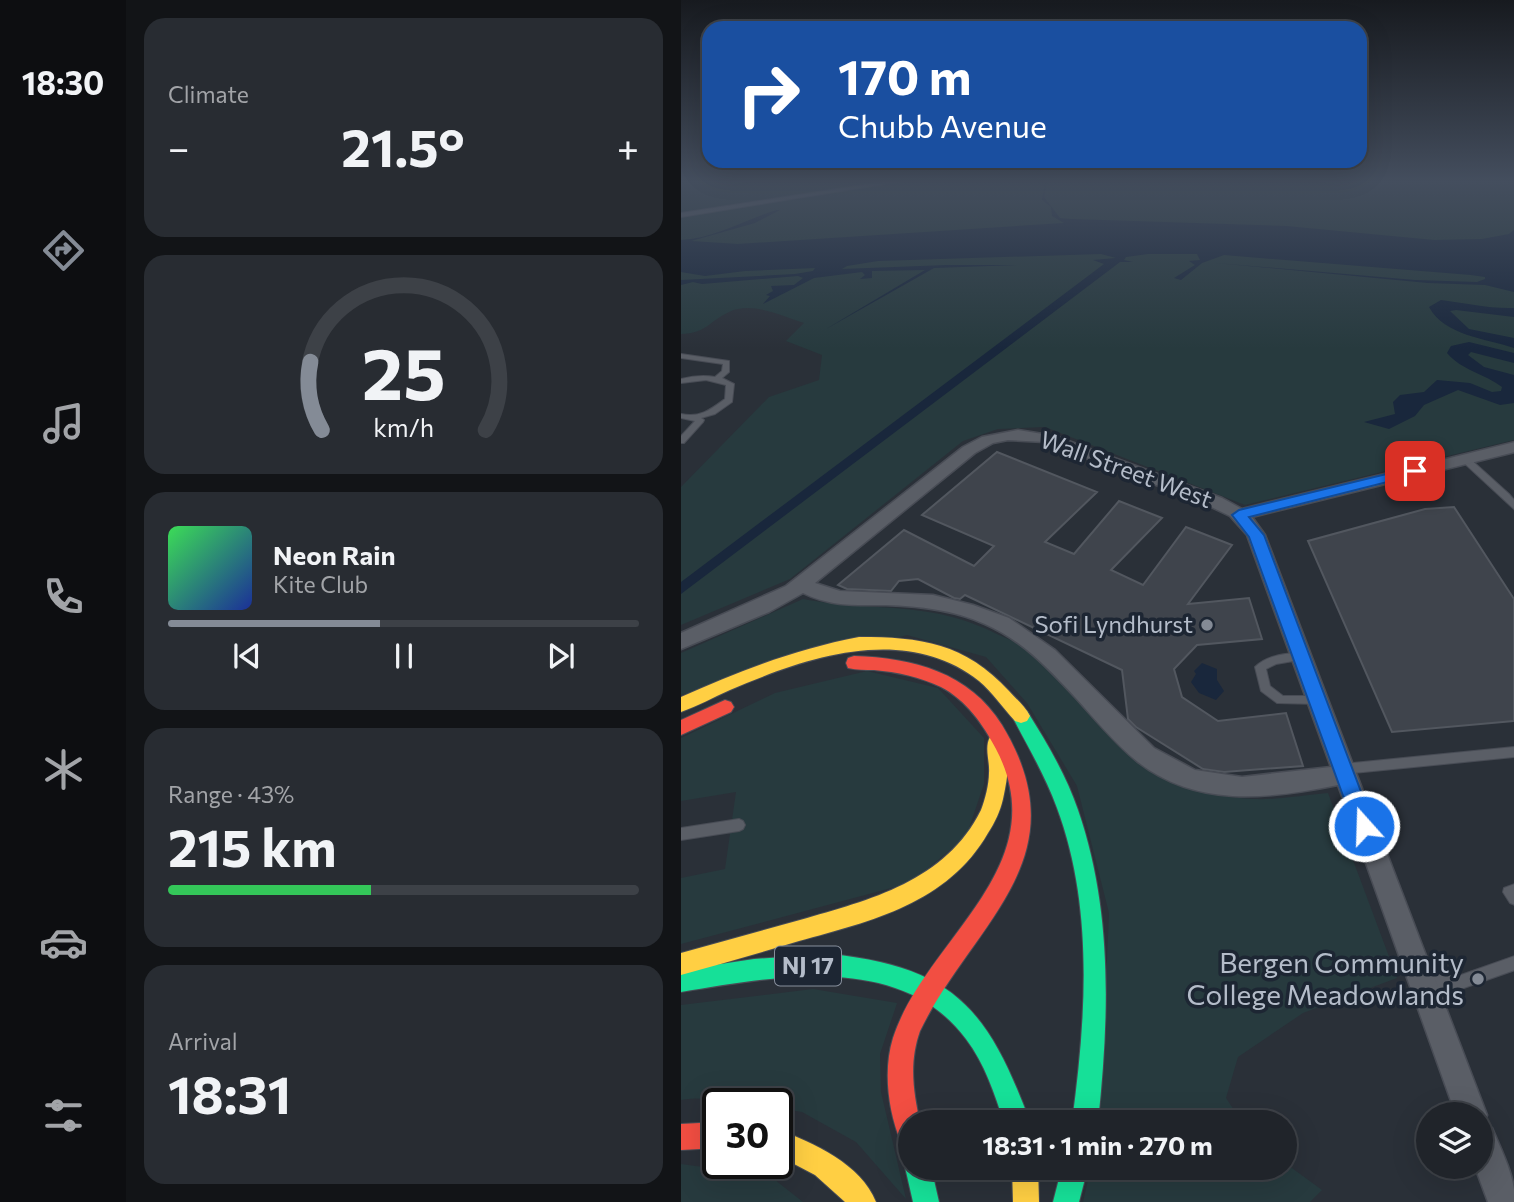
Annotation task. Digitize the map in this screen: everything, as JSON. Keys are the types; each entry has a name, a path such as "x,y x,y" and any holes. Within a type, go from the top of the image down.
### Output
{"main road":[{"path":"681,705 786,658 853,643 894,643 932,651 966,664 994,684 1025,722 1053,771 1075,827 1086,876 1093,932 1095,993 1093,1052 1086,1110"},
{"path":"835,665 879,663 918,669 957,687 982,709 999,734 1017,771 1023,794 1021,834 1004,878 909,1027 900,1059 901,1093 905,1110"},
{"path":"681,727 739,700"},
{"path":"681,964 879,907 916,891 947,870 977,836 991,810 998,787 998,749 982,709"},
{"name":"NJ 17","path":"681,981 796,967 858,966 897,975 931,991 950,1006 980,1038 1003,1080 1013,1110"},
{"path":"681,1137 702,1136"},
{"path":"793,1148 827,1166 864,1202"},
{"path":"921,1180 926,1202"},
{"path":"1025,1180 1026,1202"},
{"path":"1066,1202 1072,1180"}],"street":[{"name":"Wall Street West","path":"681,641 762,607 802,584 969,450 983,441 1006,435 1028,434 1056,441 1217,502 1239,515 1256,535 1467,1102"},
{"path":"1239,515 1514,447"},
{"path":"802,584 836,599 916,600 981,607 1039,645 1136,746 1176,774 1208,784 1254,789 1344,771"},
{"path":"1493,1172 1504,1202"}],"lane":[{"path":"681,356 727,362 725,372 718,378"},
{"path":"681,381 692,378 718,378 730,384 729,400 712,412 696,417 681,416"},
{"path":"681,441 700,420 696,417"},
{"path":"1465,459 1506,496 1514,507"},
{"path":"1301,656 1274,660 1260,667 1265,688 1281,700 1317,700"},
{"path":"1344,771 1514,752"},
{"path":"681,834 739,825"},
{"path":"1514,890 1509,892 1514,898"},
{"path":"1423,982 1461,982 1514,963"}],"green space":[{"path":"681,236 1514,236 1514,440 1245,505 1045,427 998,429 963,441 790,579 681,625 681,487 769,397 819,380 822,355 786,341 804,323 757,309 738,309 702,329 681,334"},
{"path":"803,599 925,611 973,624 1017,643 1044,663 1126,749 1163,775 1204,792 1227,797 1281,798 1328,793 1397,978 1303,1013 1238,1057 1226,1098 1234,1110 1101,1110 1109,913 1077,786 1027,703 986,657 907,635 681,695 681,653"},
{"path":"867,671 938,688 984,738 984,784 966,837 910,883 681,944 681,878 725,869 736,792 681,801 681,738 775,693"},
{"path":"813,989 897,1003 880,1054 881,1092 898,1165 898,1180 902,1180 906,1199 856,1142 802,1112 793,1111 793,1088 702,1088 702,1099 681,1100 681,1005"},
{"path":"681,1164 702,1167 702,1179 774,1179 803,1202 681,1202"},
{"path":"1297,1172 1322,1190 1310,1202 1083,1202 1088,1180 1297,1180"}],"water":[{"path":"708,236 691,241 738,244 861,236 1393,236 1434,240 1514,236 1514,292 1485,285 1428,283 1216,263 1415,280 1477,282 1485,279 1471,275 1224,255 1202,263 1181,280 1174,278 1195,265 1189,261 1200,260 1197,254 1126,257 1124,260 1133,262 1120,262 681,594 681,582 1104,264 1093,260 1116,258 1101,254 878,261 847,266 842,269 1018,265 934,268 826,329 925,270 872,271 872,278 860,279 865,275 862,272 814,278 763,304 770,296 766,295 773,291 771,286 794,285 803,278 798,276 702,284 693,282 681,285 681,280 795,274 813,271 815,268 705,276 681,272 681,240"},
{"path":"1441,300 1514,308 1514,317 1450,311 1469,329 1514,338 1514,348 1467,335 1445,324 1429,307"},
{"path":"1469,342 1514,353 1514,363 1471,352 1468,355 1484,367 1514,375 1514,403 1500,405 1458,390 1424,405 1415,416 1389,429 1364,422 1395,414 1393,402 1400,395 1424,392 1437,380 1470,383 1492,392 1501,391 1502,387 1459,364 1447,353 1451,346"},
{"path":"1202,663 1217,669 1217,680 1224,691 1216,700 1199,693 1191,682 1196,674 1194,671"}],"building":[{"name":"Sofi Lyndhurst","path":"997,452 1097,492 1045,542 1074,554 1119,501 1162,518 1111,570 1143,585 1186,527 1232,545 1188,604 1249,598 1262,639 1197,645 1174,669 1182,697 1218,721 1286,713 1303,766 1224,772 1203,769 1136,727 1128,719 1122,670 965,595 960,599 954,598 918,579 899,581 891,591 847,589 838,585 904,530 974,566 994,546 922,515"},
{"path":"1454,507 1514,599 1514,721 1392,732 1308,541 1425,509"}],"traffic: fast":[{"path":"1021,716 1048,762 1068,810 1082,860 1091,912 1095,1017 1086,1110"},
{"path":"681,981 792,966 866,969 902,978 934,994 974,1029 996,1067 1013,1110"},
{"path":"921,1180 926,1202"},
{"path":"1066,1202 1072,1180"}],"traffic: slow":[{"path":"681,705 768,667 813,653 859,644 903,643 946,654 986,677 1021,716"},
{"path":"681,964 854,915 899,899 933,880 968,849 991,810 999,775 996,742"},
{"path":"793,1148 825,1166 845,1182 863,1202"},
{"path":"1025,1180 1026,1202"}],"traffic: jam":[{"path":"854,663 914,670 950,684 966,695 980,708 1005,748 1020,788 1023,813 1012,863 1000,887 921,1005 905,1039 900,1074 905,1110"},
{"path":"681,728 725,707"},
{"path":"681,1137 702,1136"}],"place":[{"name":"Sofi Lyndhurst","path":"1207,625"},
{"name":"Bergen Community College Meadowlands","path":"1478,979"}],"route":[{"path":"1364,826 1256,535 1239,515 1415,471"}]}
